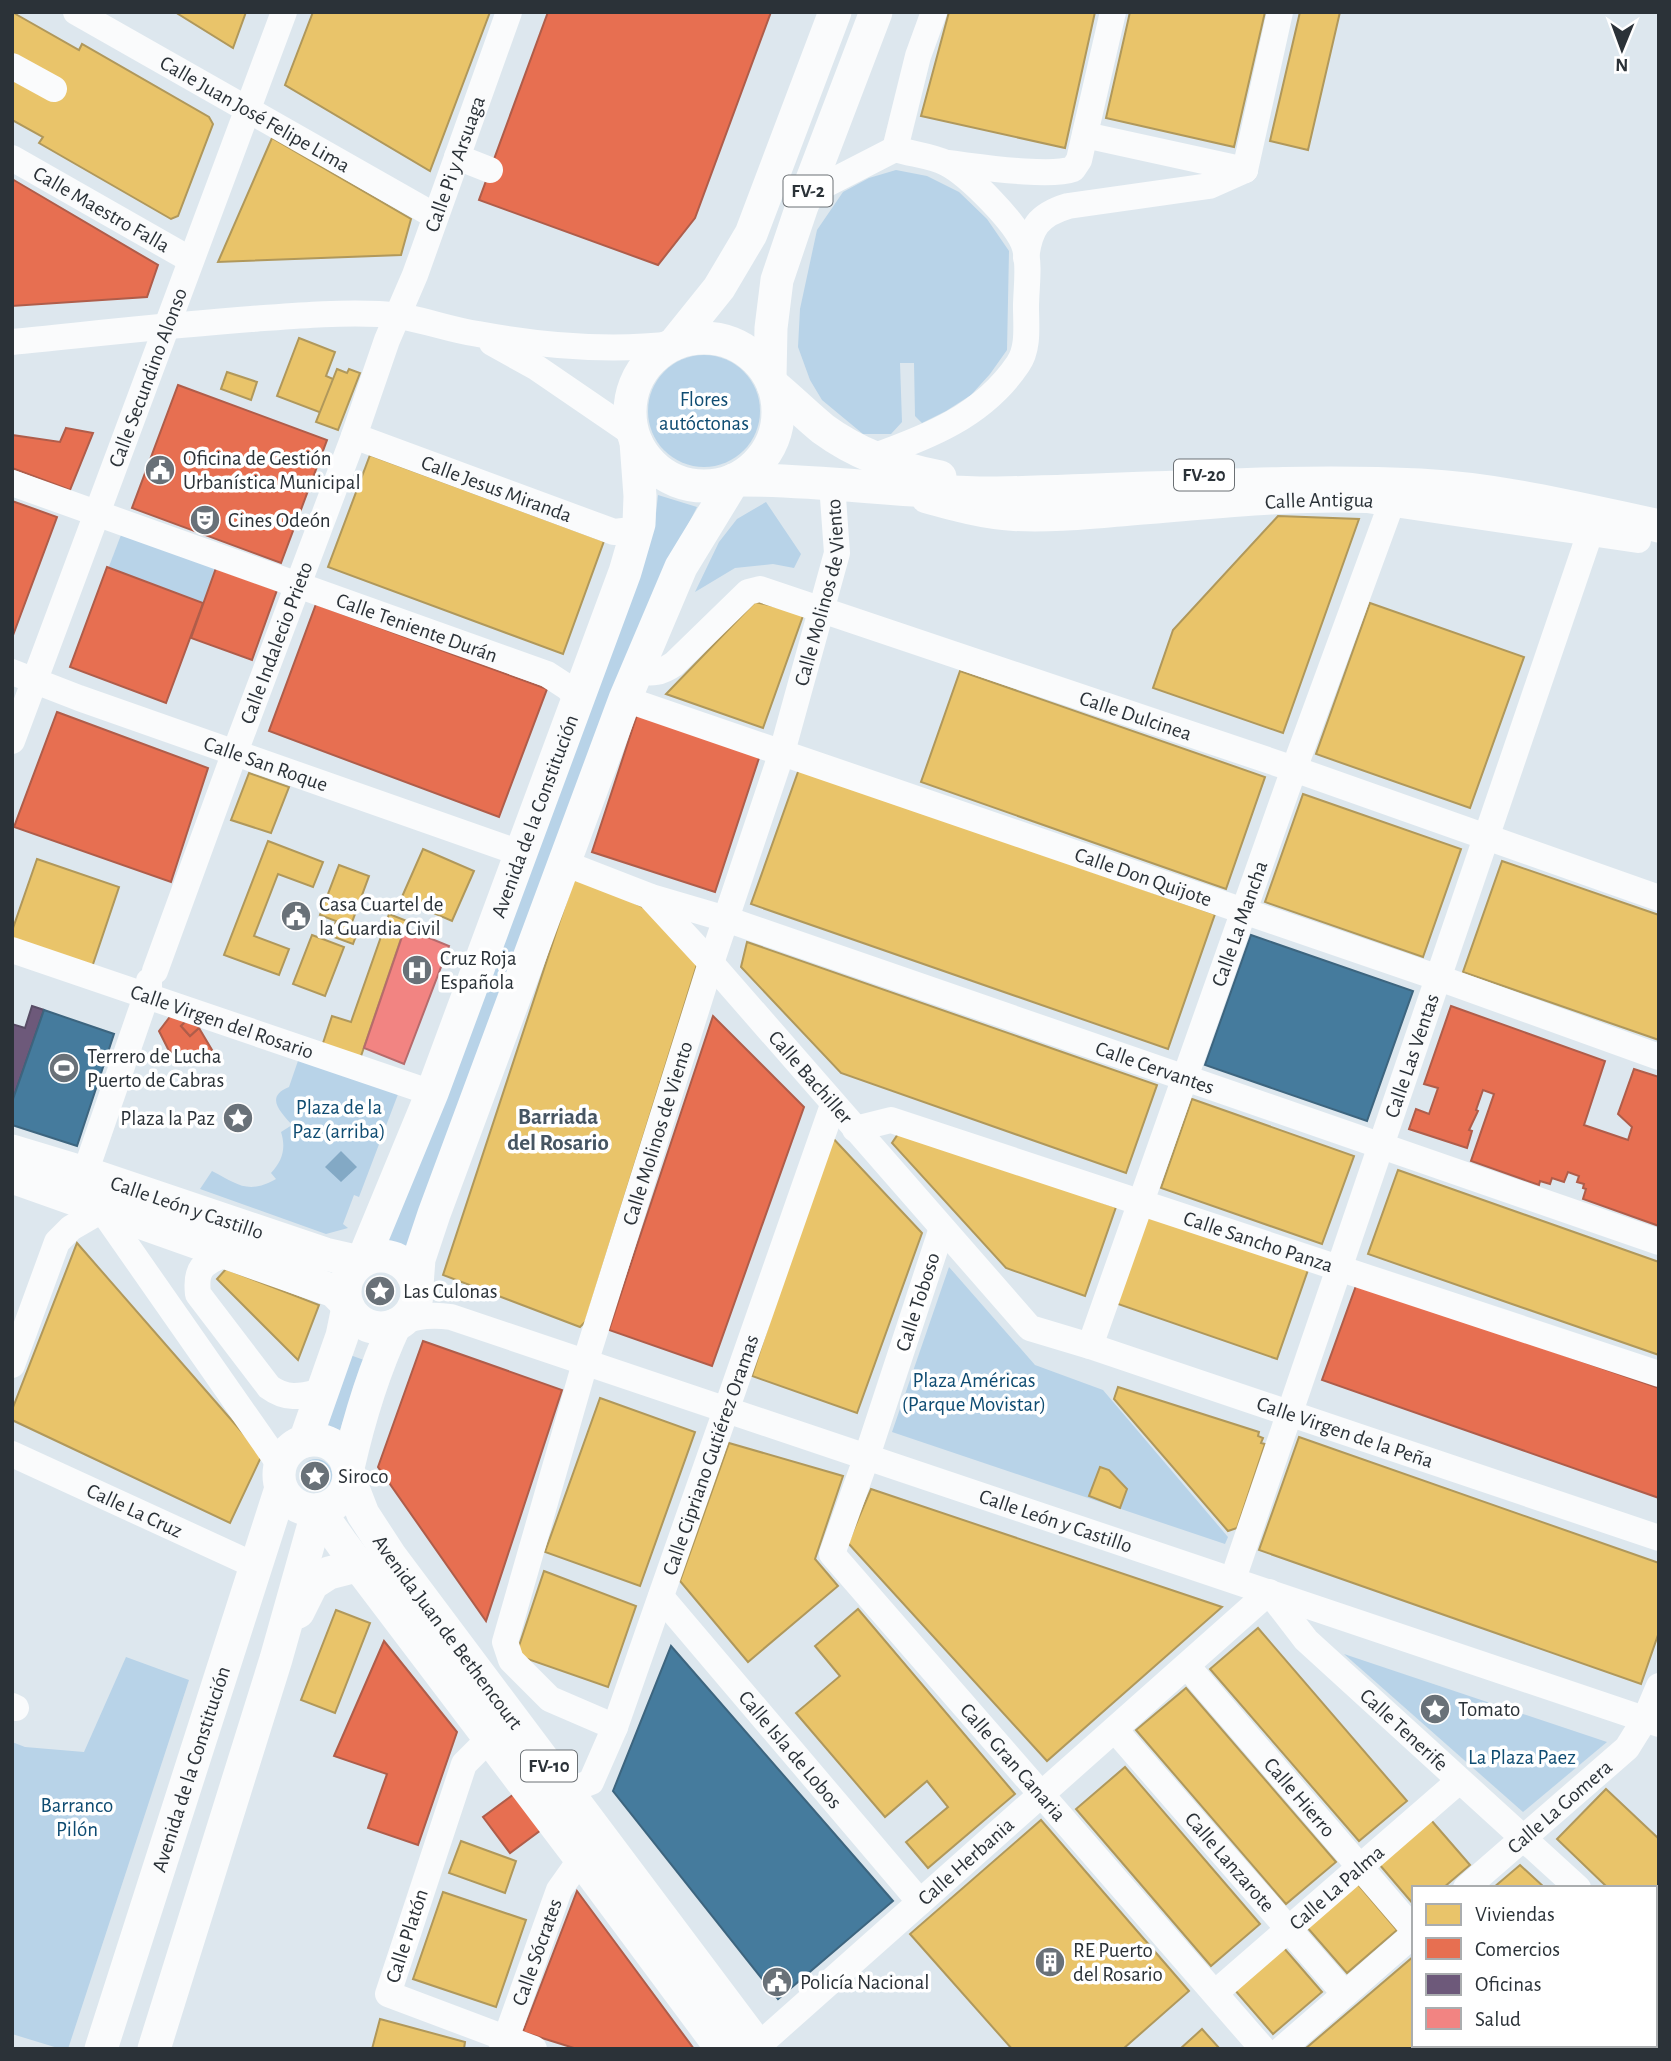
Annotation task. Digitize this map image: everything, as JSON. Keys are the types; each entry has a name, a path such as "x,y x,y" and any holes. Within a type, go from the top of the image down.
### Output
{"main road":[{"name":"FV-2","path":"674,344 719,288 751,234 835,12"},
{"name":"FV-2","path":"772,381 771,328 777,280 802,206 876,12"},
{"path":"700,338 723,340 744,349 759,362 772,381 779,416 774,439 762,460 749,472 734,480 706,487 682,483 660,472 644,456 634,437 629,410 641,371 656,355 674,344 700,338"},
{"name":"FV-20","path":"772,381 874,472 925,492 997,493 1331,483 1422,485 1522,496 1652,536"},
{"name":"Avenida de la Constitución","path":"362,1261 432,1093 625,572 639,524 640,496 634,437"},
{"name":"FV-20","path":"734,480 832,484 874,472 997,482 1335,471 1415,473 1519,484 1659,512"},
{"name":"Avenida de la Constitución","path":"417,1286 419,1259 435,1214 631,685 681,567 734,480"},
{"name":"Calle León y Castillo","path":"12,1151 325,1254 362,1261"},
{"name":"Calle León y Castillo","path":"12,1177 334,1291 347,1305"},
{"path":"305,1441 342,1336 347,1305 346,1280 362,1261 380,1255 394,1258 412,1273 417,1286 413,1309 398,1324 371,1388 354,1442 349,1473 344,1493 334,1504 318,1510 303,1508 289,1501 280,1476 286,1454 305,1441 324,1441 340,1451 349,1473"},
{"path":"347,1305 360,1321 370,1326 382,1328 398,1324"},
{"name":"Avenida Juan de Bethencourt","path":"349,1473 363,1514 391,1556 759,2047"},
{"name":"Avenida de la Constitución","path":"101,2049 256,1566 280,1476"},
{"path":"153,2049 276,1659 318,1510"},
{"name":"Avenida Juan de Bethencourt","path":"318,1510 722,2049"},
{"path":"276,1659 312,1584 329,1573 360,1565"}],"street":[{"name":"Calle Juan José Felipe Lima","path":"76,12 435,216"},
{"name":"Calle Secundino Alonso","path":"12,741 23,676 98,513 284,12"},
{"name":"Calle Pi y Arsuaga","path":"398,316 509,12"},
{"path":"895,149 918,56 934,12"},
{"path":"802,206 823,186 895,149 947,163 1006,170 1069,171 1077,164 1113,12"},
{"path":"1245,170 1280,12"},
{"path":"12,66 54,89"},
{"path":"1085,135 1245,170"},
{"name":"Calle Maestro Falla","path":"12,158 191,260"},
{"path":"457,158 490,170"},
{"path":"874,472 982,404 997,391 1023,354 1027,258 1025,247 1002,212 947,163"},
{"path":"1027,258 1034,229 1051,211 1068,206 1209,186 1245,170"},
{"path":"12,342 166,325 316,315 398,316 425,320 475,334 588,348 634,349 674,344"},
{"name":"Calle Indalecio Prieto","path":"85,1173 150,982 234,752 398,316"},
{"path":"475,334 537,368 634,437"},
{"name":"Calle Jesus Miranda","path":"354,436 614,532 625,533 639,524"},
{"name":"Calle Antigua","path":"874,472 976,514 1014,518 1051,519 1339,499 1392,502 1590,533 1652,536"},
{"name":"Calle Teniente Durán","path":"12,483 547,674 578,698"},
{"name":"Calle Molinos de Viento","path":"615,1727 550,1699 511,1660 505,1642 585,1363 711,963 782,752 837,553 832,484"},
{"name":"Calle La Mancha","path":"1090,1346 1243,911 1392,502"},
{"name":"Calle Las Ventas","path":"1233,1580 1590,533"},
{"name":"Calle Dulcinea","path":"631,685 674,664 748,592 760,589 1294,769 1659,898"},
{"name":"Calle San Roque","path":"23,676 520,853"},
{"name":"Calle Don Quijote","path":"631,685 782,752 1439,978 1659,1057"},
{"name":"Calle Bachiller","path":"564,863 649,896 711,963 1030,1328"},
{"name":"Calle Cervantes","path":"649,896 726,919 1659,1242"},
{"path":"711,963 729,947 771,935"},
{"name":"Calle Virgen del Rosario","path":"12,950 150,982 432,1093"},
{"name":"Calle Cipriano Gutiérez Oramas","path":"568,1791 591,1782 615,1727 833,1105"},
{"name":"Calle Sancho Panza","path":"855,1129 891,1120 1659,1374"},
{"path":"12,1365 57,1242 71,1228 102,1210 280,1476"},
{"name":"Calle Toboso","path":"867,1456 942,1228"},
{"path":"226,1253 204,1264 197,1277 198,1294 269,1387 280,1395 295,1398 324,1391"},
{"name":"Calle León y Castillo","path":"417,1286 435,1308 451,1317"},
{"name":"Calle León y Castillo","path":"398,1324 433,1314 451,1317 1652,1721"},
{"name":"Calle Virgen de la Peña","path":"1030,1328 1659,1538"},
{"name":"Calle La Cruz","path":"12,1454 256,1566"},
{"name":"Calle Gran Canaria","path":"867,1456 832,1555 1263,2049"},
{"name":"Calle Herbania","path":"759,2047 1269,1592"},
{"name":"Calle Tenerife","path":"1269,1592 1306,1640 1576,1886"},
{"name":"Calle Isla de Lobos","path":"661,1597 920,1902"},
{"name":"Calle Hierro","path":"1187,1666 1412,1930"},
{"name":"Calle La Gomera","path":"1468,1886 1627,1748 1652,1721 1659,1686"},
{"name":"Calle Lanzarote","path":"1115,1730 1345,1994"},
{"name":"Calle Platón","path":"489,1739 464,1764 388,1994 504,2043 534,2049"},
{"name":"Calle La Palma","path":"1215,1993 1460,1781"},
{"name":"Calle Sócrates","path":"504,2043 559,1890 582,1859"},
{"path":"1282,2049 1412,1934"}],"green space":[{"path":"896,170 927,176 959,192 987,219 1009,251 1007,350 971,395 922,423 915,416 914,363 900,363 902,422 891,434 863,434 822,400 810,380 798,347 800,309 817,230 843,192 869,178"},
{"name":"Flores autóctonas","path":"704,355 725,360 743,372 755,390 760,411 755,432 743,450 725,462 704,467 683,462 665,450 653,432 648,411 653,390 665,372 683,360"},
{"path":"658,495 697,507 684,533 409,1249 385,1241 655,523"},
{"path":"766,502 801,554 794,568 773,564 735,568 695,592 719,542 737,519"},
{"path":"121,535 216,568 203,603 108,569"},
{"name":"Plaza de la Paz (arriba)","path":"300,1055 400,1089 359,1197 354,1195 343,1224 348,1228 326,1234 200,1189 212,1171 250,1187 276,1179 271,1173 282,1154 281,1132 292,1125 276,1100 277,1095 289,1087"},
{"name":"Plaza Américas (Parque Movistar)","path":"949,1267 1035,1365 1103,1390 1228,1537 1225,1544 892,1432"},
{"path":"381,1280 390,1283 393,1292 390,1301 381,1304 372,1301 369,1292 372,1283"},
{"path":"350,1355 364,1360 340,1430 326,1425"},
{"path":"316,1459 327,1464 332,1475 327,1486 316,1491 305,1486 300,1475 305,1464"},
{"name":"La Plaza Paez","path":"1344,1654 1607,1742 1523,1812"},
{"name":"Barranco Pilón","path":"126,1657 189,1680 68,2049 61,2049 12,2034 12,1742 25,1747 84,1752"}],"shaded area":[{"path":"341,1151 357,1167 341,1182 325,1167"}],"building: Viviendas":[{"path":"12,12 79,50 82,44 209,117 213,124 178,216 171,219 39,143 43,137 12,120"},
{"path":"175,12 246,12 233,48"},
{"path":"313,12 490,12 430,171 285,85"},
{"path":"949,12 1095,12 1065,148 921,116"},
{"path":"1130,12 1265,12 1234,147 1106,118"},
{"path":"1300,12 1340,12 1308,150 1270,141"},
{"path":"272,138 411,219 401,255 218,262"},
{"path":"299,338 335,352 326,376 340,382 327,415 277,396"},
{"path":"337,369 347,373 349,369 360,373 338,430 316,422"},
{"path":"227,372 257,382 251,400 221,389"},
{"path":"370,455 604,541 563,654 328,567"},
{"path":"1278,516 1359,519 1283,733 1153,688 1173,630"},
{"path":"755,602 804,613 763,728 666,694"},
{"path":"1370,603 1524,657 1470,808 1316,754"},
{"path":"960,671 1265,777 1226,889 921,782"},
{"path":"799,769 1215,914 1168,1049 751,904"},
{"path":"249,773 289,787 271,833 231,820"},
{"path":"1303,794 1461,849 1423,957 1265,902"},
{"path":"268,841 323,862 313,887 278,874 254,936 289,949 279,975 224,955"},
{"path":"423,849 474,871 452,921 401,899"},
{"path":"37,859 119,887 91,970 12,943 12,931"},
{"path":"1502,861 1659,915 1659,1040 1463,972"},
{"path":"339,865 369,876 351,925 359,928 353,944 331,936 336,921 320,915"},
{"path":"576,872 662,917 698,961 586,1321 580,1327 443,1275"},
{"path":"389,914 407,921 360,1059 322,1046 332,1016 351,1022"},
{"path":"312,935 344,947 325,996 293,984"},
{"path":"747,942 1157,1085 1126,1173 841,1073 741,967"},
{"path":"1192,1099 1354,1156 1322,1244 1161,1188"},
{"path":"900,1131 1116,1207 1085,1296 1006,1268 892,1143"},
{"path":"829,1134 922,1233 857,1413 752,1376"},
{"path":"1398,1170 1659,1262 1659,1355 1368,1254"},
{"path":"1147,1214 1308,1270 1277,1359 1115,1303"},
{"path":"77,1243 262,1455 230,1523 12,1420 12,1410"},
{"path":"226,1269 319,1305 298,1360 217,1279"},
{"path":"1118,1387 1259,1432 1258,1436 1263,1438 1261,1443 1265,1444 1237,1528 1228,1531 1114,1399"},
{"path":"600,1398 695,1432 640,1586 545,1552"},
{"path":"1299,1437 1659,1563 1659,1632 1641,1684 1259,1550"},
{"path":"729,1443 843,1476 815,1559 838,1586 748,1662 680,1581"},
{"path":"1100,1467 1109,1470 1127,1489 1120,1508 1089,1496"},
{"path":"871,1489 1222,1607 1047,1761 848,1543"},
{"path":"544,1571 636,1606 608,1687 516,1655"},
{"path":"858,1609 1015,1794 928,1868 906,1842 948,1807 927,1781 885,1817 796,1713 840,1676 815,1646"},
{"path":"336,1610 370,1623 335,1713 301,1700"},
{"path":"1258,1628 1407,1801 1359,1841 1210,1669"},
{"path":"1186,1688 1336,1862 1286,1904 1136,1730"},
{"path":"1125,1767 1260,1924 1211,1966 1076,1809"},
{"path":"1606,1789 1659,1839 1659,1925 1657,1927 1657,1886 1606,1886 1557,1839"},
{"name":"RE Puerto del Rosario","path":"1041,1820 1189,1991 1123,2049 1012,2049 910,1934"},
{"path":"1431,1820 1470,1865 1445,1886 1412,1886 1412,1903 1379,1864"},
{"path":"461,1841 516,1861 505,1893 449,1873"},
{"path":"1520,1865 1543,1886 1495,1886"},
{"path":"1356,1882 1397,1930 1347,1973 1306,1926"},
{"path":"443,1892 526,1920 496,2007 413,1979"},
{"path":"1283,1947 1322,1992 1273,2034 1234,1989"},
{"path":"1412,1958 1413,2049 1305,2049"},
{"path":"380,2019 465,2042 464,2049 372,2049"},
{"path":"1202,2029 1220,2049 1180,2049"},
{"path":"1657,2045 1659,2049 1602,2049"},
{"path":"1426,2047 1527,2047 1525,2049"}],"building: Comercios":[{"path":"548,12 771,12 695,218 658,265 479,200"},
{"path":"12,179 158,265 147,297 12,306"},
{"path":"178,385 327,440 281,563 132,508"},
{"path":"66,428 93,433 70,490 12,468 12,435 60,442"},
{"path":"12,501 57,517 12,638"},
{"path":"107,567 203,603 166,703 70,667"},
{"path":"216,568 277,590 252,660 191,638"},
{"path":"316,604 547,689 499,817 269,731"},
{"path":"57,712 208,768 171,882 14,827"},
{"path":"637,715 760,755 715,892 592,852"},
{"path":"1451,1006 1605,1061 1584,1125 1628,1140 1632,1127 1618,1114 1634,1069 1659,1077 1659,1226 1583,1199 1586,1189 1583,1188 1584,1184 1577,1182 1579,1176 1568,1172 1564,1182 1552,1178 1550,1184 1540,1181 1539,1185 1471,1161 1494,1094 1483,1090 1476,1110 1478,1111 1469,1130 1472,1131 1467,1148 1409,1129 1416,1109 1429,1114 1438,1088 1424,1084"},
{"path":"172,1014 188,1019 181,1026 190,1036 199,1028 212,1050 196,1060 169,1051 159,1031"},
{"path":"191,1016 201,1026 190,1036 181,1026"},
{"path":"713,1016 804,1107 712,1366 609,1330"},
{"path":"1357,1283 1659,1388 1659,1498 1322,1380"},
{"path":"423,1341 562,1390 486,1621 378,1467"},
{"path":"384,1641 457,1732 418,1845 368,1828 387,1774 334,1756"},
{"path":"514,1794 541,1830 510,1853 483,1817"},
{"path":"577,1891 694,2049 577,2049 523,2032"}],"building: Oficinas":[{"path":"32,1006 44,1010 12,1102 12,1024 25,1028"}],"building: Salud":[{"name":"Cruz Roja Española","path":"405,928 449,946 404,1064 364,1048"}],"building: Público":[{"path":"1251,935 1413,991 1367,1121 1205,1065"},
{"name":"Terrero de Lucha Puerto de Cabras","path":"44,1010 114,1034 77,1146 12,1125 12,1102"},
{"path":"671,1646 893,1901 778,1999 613,1791"}],"place":[{"name":"Oficina de Gestión Urbanística Municipal","path":"160,470"},
{"name":"Cines Odeón","path":"205,520"},
{"name":"Casa Cuartel de la Guardia Civil","path":"296,916"},
{"name":"Cruz Roja Española","path":"417,970"},
{"name":"Terrero de Lucha Puerto de Cabras","path":"64,1068"},
{"name":"Plaza la Paz","path":"238,1118"},
{"name":"Las Culonas","path":"380,1291"},
{"name":"Siroco","path":"315,1476"},
{"name":"Tomato","path":"1435,1709"},
{"name":"RE Puerto del Rosario","path":"1050,1962"},
{"name":"Policía Nacional","path":"777,1982"}],"district":[{"name":"Barriada del Rosario","path":"558,1130"}]}
